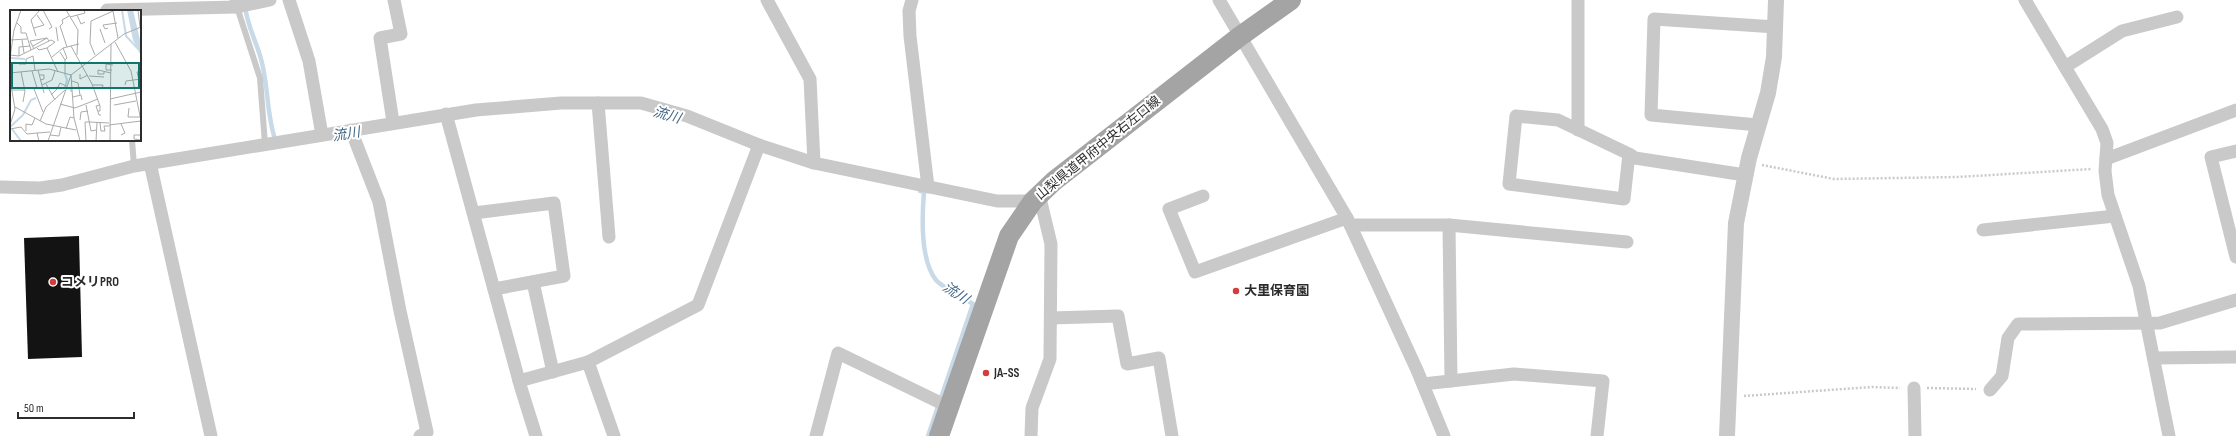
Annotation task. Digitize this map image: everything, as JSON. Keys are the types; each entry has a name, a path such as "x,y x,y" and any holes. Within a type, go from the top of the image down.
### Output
{"main road":[{"name":"山梨県道甲府中央右左口線","path":"939,436 948,406 1008,236 1036,198 1239,37 1291,0"}],"street":[{"path":"141,11 270,0"},
{"path":"288,0 309,61 322,135"},
{"path":"393,122 380,38 401,34 394,0"},
{"path":"767,0 810,79 814,163"},
{"path":"912,0 909,10 910,36 928,187"},
{"path":"1218,0 1349,222 1423,384 1444,436"},
{"path":"1578,0 1578,130"},
{"path":"1727,436 1727,397 1736,223 1746,169 1768,93 1776,26 1776,0"},
{"path":"2025,0 2102,129 2107,143 2105,164 2108,195 2139,286 2169,436"},
{"path":"2065,67 2122,31 2177,17"},
{"path":"1758,124 1651,115 1654,19 1776,26"},
{"path":"0,187 40,188 62,185 150,163 446,114 561,103 642,103 660,107 759,145 814,163 996,201 1036,198 1051,244 1051,318 1050,359 1032,408 1031,436"},
{"path":"598,103 610,237"},
{"path":"2105,164 2236,110"},
{"path":"446,114 519,381 536,436"},
{"path":"1629,154 1624,199 1509,184 1516,116 1558,120 1629,154 1636,158 1746,169"},
{"path":"351,130 379,202 400,311 427,432 420,436"},
{"path":"519,381 588,362 698,305 759,145"},
{"path":"2236,151 2211,157 2236,257"},
{"path":"150,163 211,436"},
{"path":"1203,196 1169,209 1195,272 1349,222 1449,225 1627,242"},
{"path":"474,213 554,203 564,276 494,289"},
{"path":"1983,230 2115,216"},
{"path":"1449,225 1451,381"},
{"path":"533,282 553,372"},
{"path":"1990,390 2002,376 2008,338 2018,324 2160,323 2236,300"},
{"path":"1051,318 1118,316 1127,364 1159,358 1172,436"},
{"path":"816,436 838,353 948,406"},
{"path":"2154,358 2236,358"},
{"path":"588,362 614,436"},
{"path":"1423,384 1514,374 1604,381 1597,436"},
{"path":"1914,388 1915,436"}],"lane":[{"path":"236,3 260,78 265,144"},
{"path":"132,141 134,166"}],"path":[{"path":"1746,169 1834,179 1958,177 2105,164"},
{"path":"1727,397 1872,387 1990,390"}],"building":[{"path":"79,236 82,357 28,359 24,238"}],"waterway":[{"name":"流川","path":"245,6 264,69 271,122 276,142"},
{"name":"流川","path":"920,191 924,192 923,238 927,261 931,271 939,283 948,290 973,304 928,436"}],"place":[{"name":"コメリPRO","path":"53,282"},
{"name":"大里保育園","path":"1236,291"},
{"name":"JA-SS","path":"986,373"}]}
